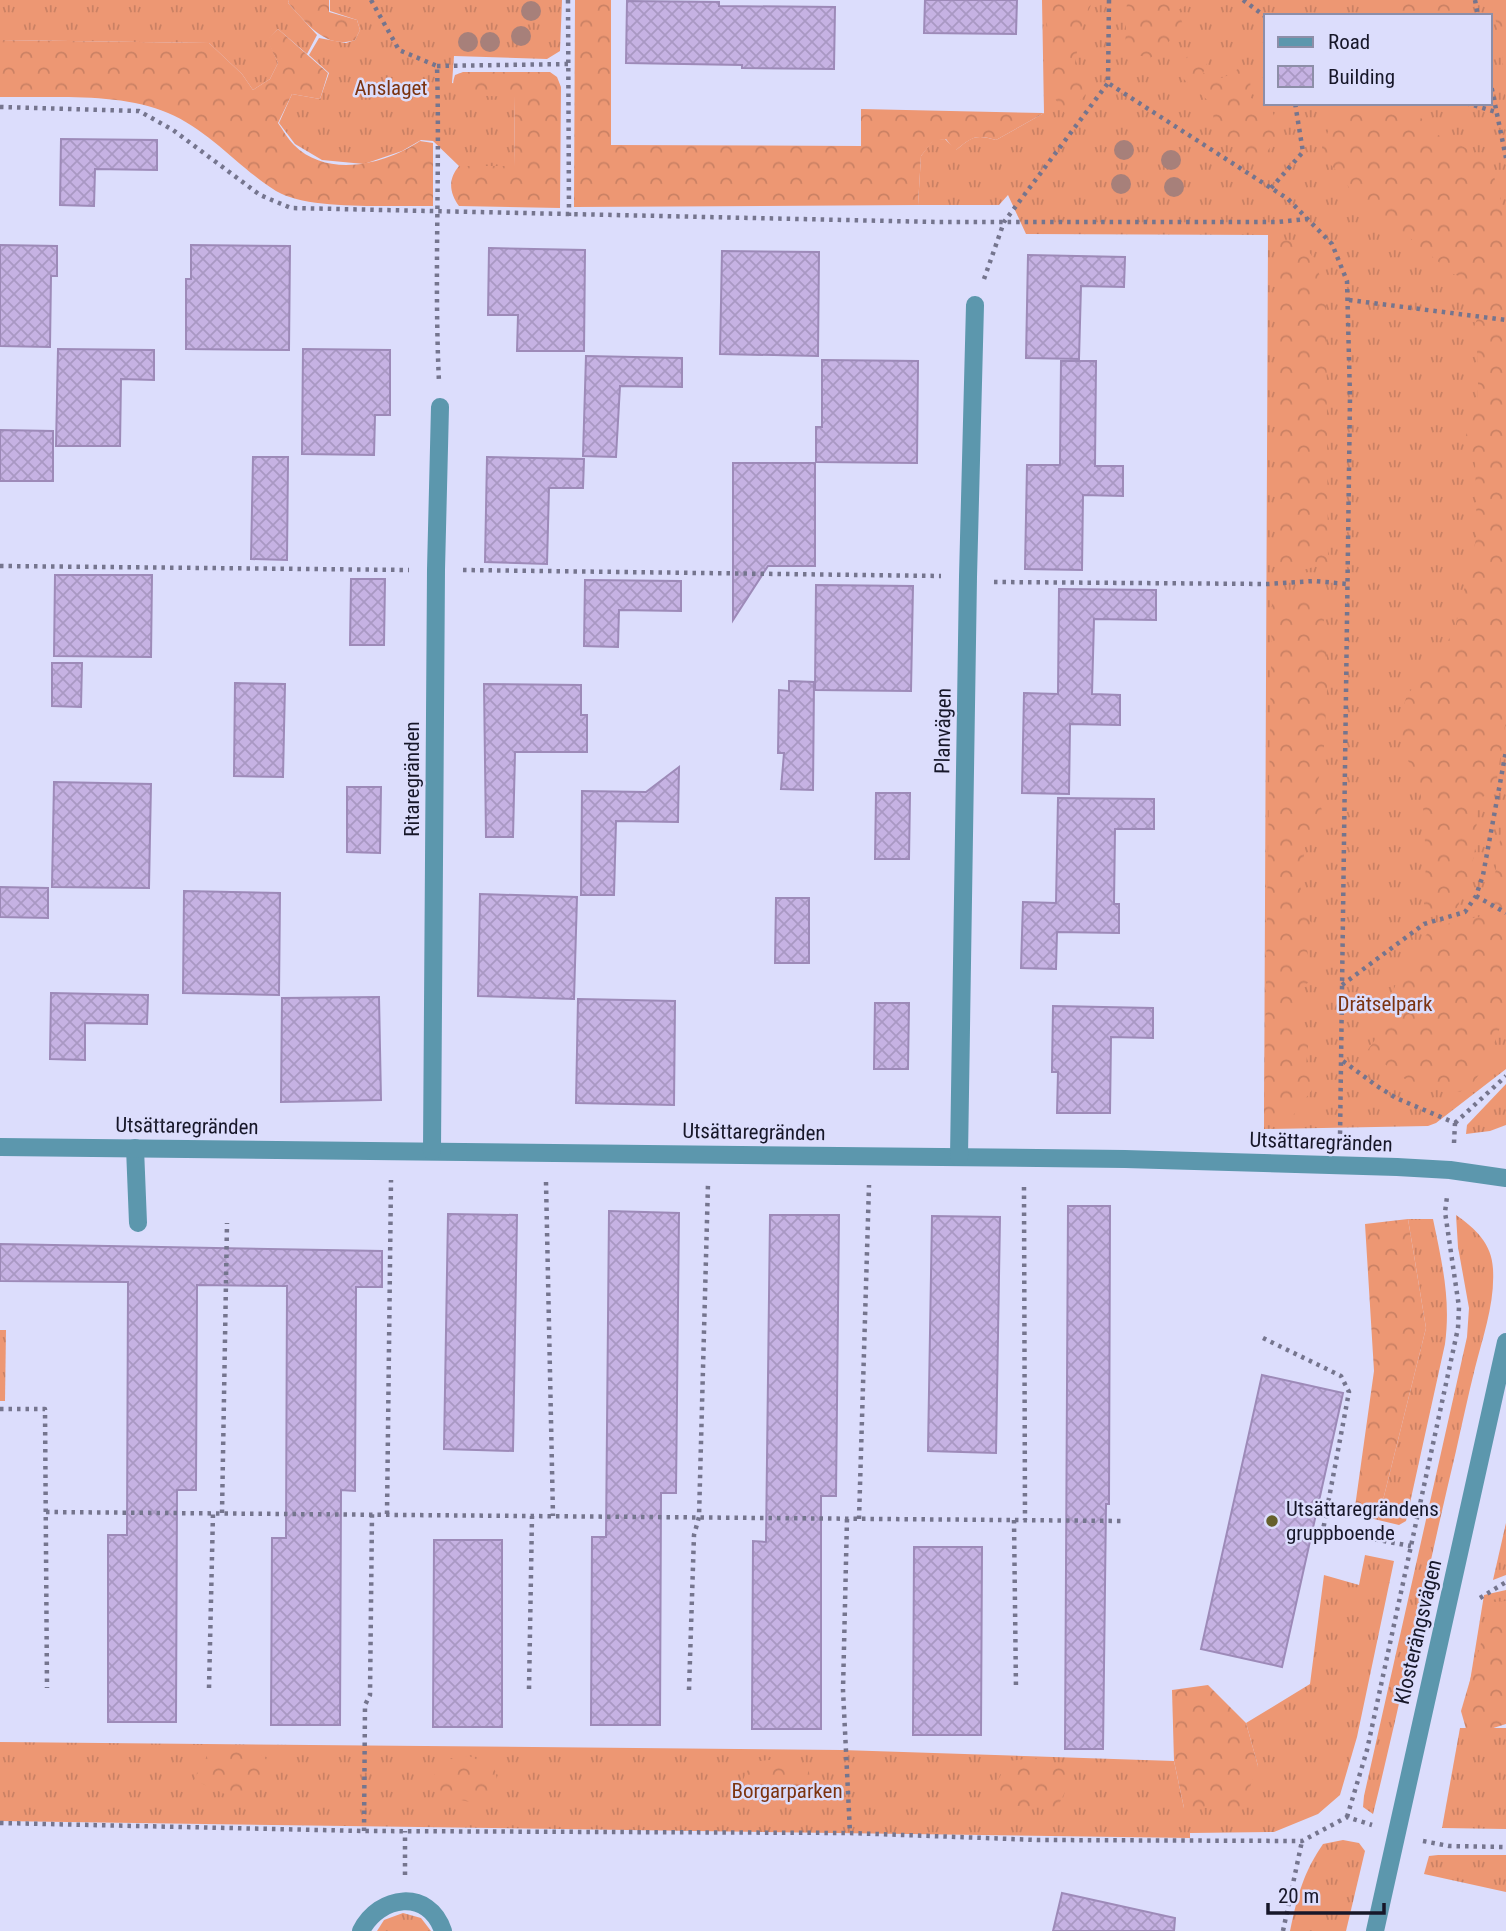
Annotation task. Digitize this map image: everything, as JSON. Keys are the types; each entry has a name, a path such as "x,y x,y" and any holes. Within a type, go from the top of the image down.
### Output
{"street":[{"name":"Planvägen","path":"959,1157 975,305"},
{"name":"Ritaregränden","path":"432,1151 436,570 440,407"},
{"name":"Utsättaregränden","path":"0,1147 1023,1158 1337,1165 1450,1170 1506,1178"},
{"path":"135,1148 138,1223"},
{"name":"Klosterängsvägen","path":"1375,1931 1506,1342"},
{"path":"361,1931 367,1919 378,1909 390,1903 404,1901 419,1904 432,1912 443,1931"}],"path":[{"path":"371,0 398,50 437,66 568,64"},
{"path":"568,0 569,216"},
{"path":"975,305 1004,222 1108,83 1110,0"},
{"path":"1243,0 1264,16"},
{"path":"437,66 437,346 440,407"},
{"path":"1108,83 1288,199 1332,244 1348,281 1350,410 1343,1060 1341,1133 1337,1165"},
{"path":"1492,91 1506,158"},
{"path":"1271,188 1303,152 1295,105"},
{"path":"1473,105 1496,112"},
{"path":"0,107 139,111 173,130 260,195 292,208 569,216 1004,222 1277,222 1307,219"},
{"path":"1349,300 1506,320"},
{"path":"0,566 968,577 993,582 1268,584 1314,581 1347,584"},
{"path":"1342,985 1424,924 1465,912 1476,896 1483,875 1506,751"},
{"path":"1476,896 1506,913"},
{"path":"1343,1060 1396,1098 1455,1123 1506,1076"},
{"path":"387,1514 391,1151"},
{"path":"546,1153 553,1516"},
{"path":"689,1690 694,1535 699,1517 709,1154"},
{"path":"859,1519 870,1156"},
{"path":"1023,1158 1025,1520"},
{"path":"1347,1817 1367,1750 1458,1328 1459,1307 1445,1212"},
{"path":"222,1513 227,1223"},
{"path":"1263,1338 1342,1376 1349,1392 1323,1530 1411,1546"},
{"path":"0,1409 45,1409 47,1688"},
{"path":"46,1512 1124,1521"},
{"path":"209,1688 213,1513"},
{"path":"364,1831 365,1705 370,1695 372,1514"},
{"path":"529,1689 532,1516"},
{"path":"847,1518 843,1690 850,1833"},
{"path":"1014,1520 1016,1689"},
{"path":"1475,1600 1506,1582"},
{"path":"0,1823 364,1831 850,1833 1038,1840 1302,1841 1283,1931"},
{"path":"404,1901 405,1831"}],"green space":[{"path":"0,0 289,0 288,3 317,35 307,54 278,29 268,40 278,63 270,79 253,90 242,74 209,43 0,40"},
{"path":"289,0 329,0 329,12 357,20 360,30 355,40 344,42 325,38 302,18 288,3"},
{"name":"Anslaget","path":"330,0 562,0 560,51 547,59 454,56 452,83 515,96 514,167 459,166 433,141 421,140 402,151 364,164 322,160 295,144 279,123 292,94 320,99 329,73 309,55 319,38 346,43 355,40 360,30 357,20 330,11"},
{"path":"575,0 611,0 611,145 861,146 861,109 1044,113 996,140 974,138 955,151 946,139 933,141 921,156 918,205 574,207"},
{"name":"Drätselpark","path":"1042,0 1506,0 1506,1069 1436,1123 1428,1126 1264,1129 1268,235 1026,234 1008,195 999,205 918,205 921,156 933,140 945,139 956,150 974,138 996,140 1044,113"},
{"path":"1045,0 1093,0 1081,29 1075,63 1085,95 1066,115 1050,91"},
{"path":"1127,0 1186,0 1187,5 1178,10 1183,25 1161,51 1150,58 1125,52"},
{"path":"1387,0 1465,0 1468,14 1386,14 1384,5"},
{"path":"1489,0 1506,0 1506,104 1501,37"},
{"path":"278,29 328,73 320,99 292,94 278,123 292,143 308,156 340,165 391,156 420,141 433,143 433,206 352,206 309,202 291,197 262,182 183,120 149,106 107,99 0,97 0,40 209,43 242,74 253,90 270,79 278,63 267,40"},
{"path":"1191,49 1210,56 1203,73 1223,78 1238,69 1250,77 1251,98 1270,106 1284,140 1271,146 1262,159 1232,147 1214,134 1213,105 1178,74"},
{"path":"463,72 550,72 557,77 561,87 560,208 459,206 451,186 459,166 514,166 515,97 460,95 454,89 453,81 455,75"},
{"path":"1327,105 1408,105 1438,135 1464,147 1491,166 1506,218 1506,719 1496,786 1478,801 1475,849 1470,876 1457,908 1442,913 1429,911 1424,904 1426,862 1423,805 1417,779 1402,748 1402,711 1407,695 1443,650 1455,628 1477,535 1475,459 1465,438 1478,405 1478,360 1474,326 1480,313 1465,278 1453,274 1399,229 1361,203 1322,156 1322,147 1329,129"},
{"path":"1275,238 1303,243 1312,256 1326,291 1328,563 1303,570 1279,572"},
{"path":"1272,596 1322,598 1328,671 1323,763 1315,791 1326,821 1306,839 1300,886 1308,917 1314,928 1305,937 1312,979 1302,988 1294,1017 1309,1037 1306,1065 1317,1083 1292,1117 1264,1114"},
{"path":"1506,799 1506,1011 1487,1063 1473,1083 1460,1092 1445,1092 1405,1079 1367,1051 1387,1023 1392,993 1401,973 1414,959 1422,940 1431,929 1479,917 1491,902"},
{"path":"1506,1084 1506,1125 1490,1131 1466,1134 1467,1125"},
{"path":"1456,1215 1470,1225 1486,1244 1492,1260 1492,1294 1373,1814 1363,1807 1364,1796 1467,1337 1469,1308 1458,1247"},
{"path":"1408,1219 1433,1219 1445,1281 1447,1328 1406,1521 1399,1525 1378,1520 1426,1328"},
{"path":"1408,1219 1426,1328 1378,1520 1354,1514 1374,1371 1365,1224"},
{"path":"0,1330 6,1330 5,1401 0,1401"},
{"path":"1506,1523 1506,1575 1493,1580"},
{"name":"Borgarparken","path":"1365,1555 1394,1561 1357,1737 1340,1795 1318,1814 1274,1832 1190,1833 1190,1838 0,1821 0,1742 842,1750 1174,1761 1184,1808 1258,1766 1246,1723 1310,1684 1324,1575 1359,1585"},
{"path":"1506,1590 1506,1717 1465,1712 1484,1595"},
{"path":"1506,1601 1506,1724 1468,1736 1461,1711 1493,1602"},
{"path":"1208,1685 1246,1723 1258,1766 1242,1808 1184,1808 1174,1761 1172,1690"},
{"path":"1460,1728 1506,1728 1506,1829 1442,1828"},
{"path":"236,1749 265,1756 270,1775 240,1801 194,1780 209,1752"},
{"path":"469,1756 494,1766 499,1788 474,1803 448,1797 428,1787 443,1759"},
{"path":"1035,1758 1063,1765 1069,1784 1057,1808 1017,1806 993,1790 1008,1761"},
{"path":"778,1759 807,1766 813,1785 757,1801 737,1791 752,1762"},
{"path":"1343,1840 1359,1843 1365,1851 1346,1931 1290,1931 1295,1907 1310,1865 1323,1844"},
{"path":"1506,1855 1506,1892 1424,1874 1429,1856"},
{"path":"403,1913 421,1918 431,1931 377,1931 384,1920"}],"building":[{"path":"925,0 1017,0 1016,34 924,33"},
{"path":"627,1 719,2 719,6 835,7 834,69 626,63"},
{"path":"61,139 157,140 157,170 95,169 94,206 60,205"},
{"path":"0,245 57,246 57,276 51,276 50,347 0,346"},
{"path":"191,245 290,246 289,350 186,349 186,279 191,279"},
{"path":"489,248 585,250 584,351 517,351 518,315 488,315"},
{"path":"722,251 819,252 818,356 720,354"},
{"path":"1028,255 1125,257 1124,287 1081,286 1079,359 1026,358"},
{"path":"58,349 154,350 154,380 121,379 120,446 56,446"},
{"path":"303,349 390,350 390,415 375,415 374,455 302,454"},
{"path":"586,356 682,358 682,387 620,386 616,457 583,456"},
{"path":"822,360 918,361 917,463 816,462 816,427 822,427"},
{"path":"1061,361 1096,361 1095,466 1123,466 1123,496 1083,495 1082,570 1025,569 1027,465 1060,465"},
{"path":"0,430 53,431 53,481 0,481"},
{"path":"253,457 288,457 287,560 251,559"},
{"path":"487,457 584,459 583,488 549,488 547,564 485,562"},
{"path":"733,463 815,463 815,566 768,566 733,620"},
{"path":"55,575 152,575 151,657 54,656"},
{"path":"351,579 385,579 384,645 350,645"},
{"path":"585,580 681,581 681,611 619,610 618,647 584,646"},
{"path":"816,585 913,586 911,691 815,690"},
{"path":"1059,589 1156,590 1156,620 1094,619 1092,694 1120,695 1120,725 1070,724 1069,794 1022,793 1024,693 1058,694"},
{"path":"52,663 82,663 81,707 52,706"},
{"path":"789,681 814,682 813,790 781,789 784,753 778,753 779,690 789,691"},
{"path":"235,683 285,684 283,777 234,776"},
{"path":"484,684 581,685 581,715 587,715 587,752 515,752 513,837 486,837"},
{"path":"679,767 678,822 616,821 614,895 581,895 582,791 646,792"},
{"path":"54,782 151,784 149,888 52,887"},
{"path":"347,787 381,787 380,853 347,852"},
{"path":"876,793 910,793 909,859 875,859"},
{"path":"1058,798 1154,799 1154,829 1115,829 1114,904 1119,904 1119,933 1057,932 1056,969 1021,968 1023,902 1056,903"},
{"path":"0,887 48,888 48,918 0,917"},
{"path":"184,891 280,893 279,995 183,993"},
{"path":"480,894 577,897 574,999 478,996"},
{"path":"776,898 809,898 809,963 775,963"},
{"path":"51,993 148,995 147,1024 85,1023 85,1060 50,1059"},
{"path":"379,997 381,1100 281,1102 282,998"},
{"path":"578,999 675,1001 674,1105 576,1103"},
{"path":"875,1003 909,1003 908,1069 874,1069"},
{"path":"1053,1006 1153,1008 1153,1038 1111,1037 1110,1113 1057,1113 1058,1072 1052,1072"},
{"path":"1068,1206 1110,1206 1109,1504 1106,1504 1103,1749 1065,1749"},
{"path":"609,1211 679,1213 676,1493 661,1493 660,1725 591,1725 592,1537 606,1537"},
{"path":"448,1214 517,1215 513,1451 444,1449"},
{"path":"770,1215 839,1215 836,1496 821,1496 821,1729 752,1729 753,1541 766,1542"},
{"path":"932,1216 1000,1217 996,1453 928,1451"},
{"path":"0,1244 382,1251 382,1287 356,1287 355,1491 341,1490 340,1725 271,1725 272,1538 286,1538 287,1286 197,1285 196,1490 177,1490 176,1722 108,1722 108,1535 127,1535 128,1282 0,1281"},
{"name":"Utsättaregrändens gruppboende","path":"1262,1375 1343,1393 1282,1667 1201,1649"},
{"path":"434,1540 502,1540 502,1727 433,1727"},
{"path":"914,1547 982,1547 981,1735 913,1735"},
{"path":"1062,1893 1175,1918 1174,1931 1053,1931"}],"place":[{"name":"Utsättaregrändens gruppboende","path":"1272,1521"}]}
